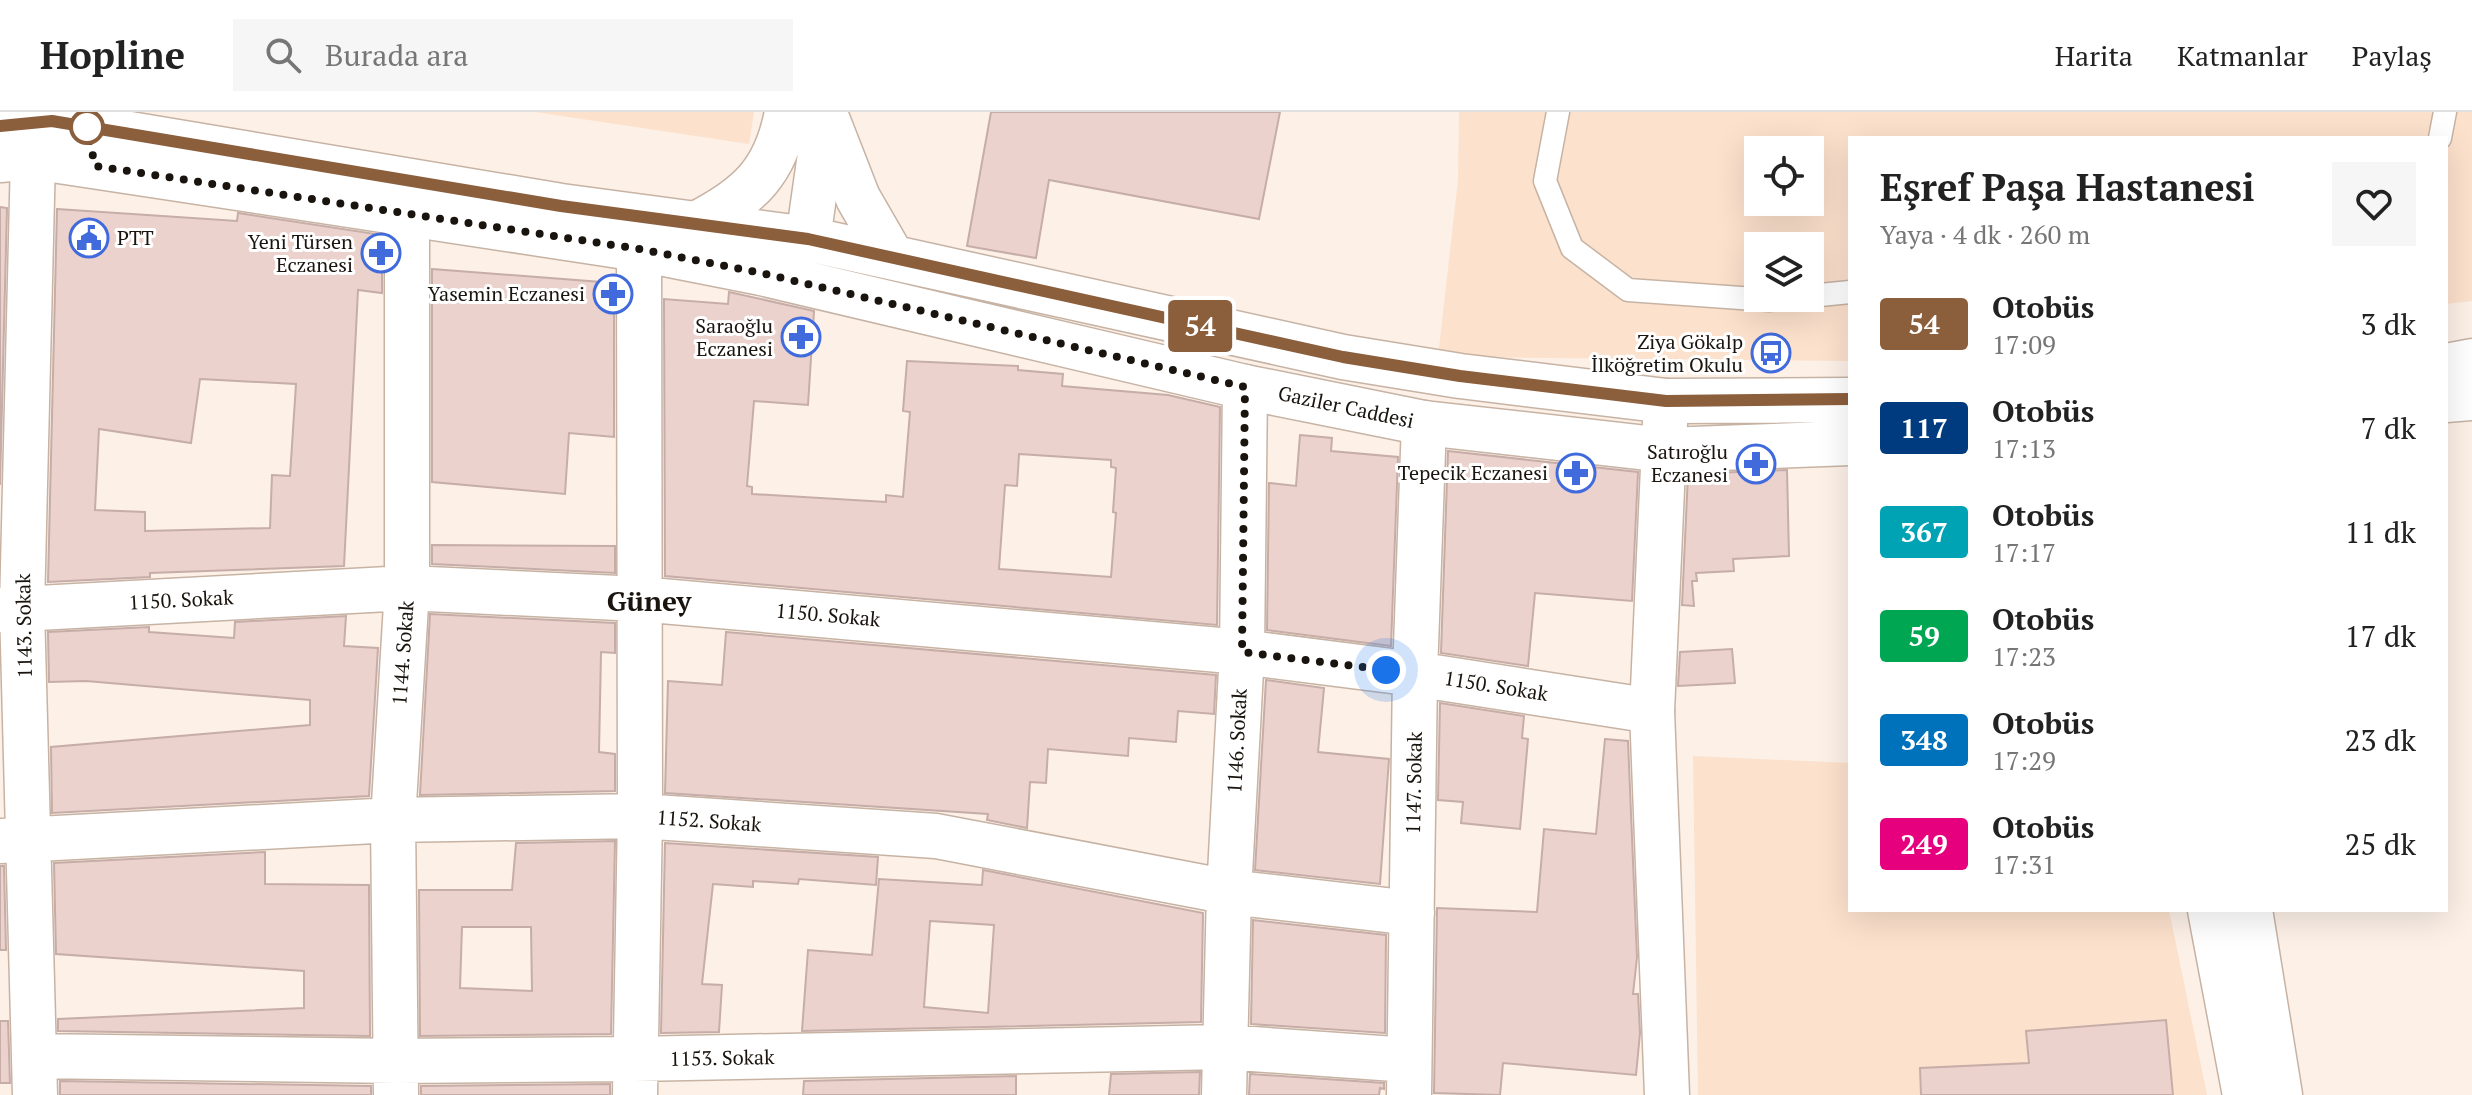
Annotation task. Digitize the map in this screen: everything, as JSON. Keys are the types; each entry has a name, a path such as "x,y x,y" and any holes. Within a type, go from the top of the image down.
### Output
{"street":[{"path":"696,224 732,206 813,113"},
{"path":"761,273 808,239 813,113"},
{"path":"813,113 892,257"},
{"name":"Gaziler Caddesi","path":"0,126 34,137 407,212 639,249 761,273 1245,387 1424,423 1665,450 1848,443"},
{"name":"Gaziler Caddesi","path":"34,137 808,239 1343,357 1666,401 1848,400"},
{"name":"1143. Sokak","path":"34,137 11,609 15,839 34,1075"},
{"name":"1144. Sokak","path":"397,1078 393,820 407,588 407,212"},
{"path":"635,1077 640,816 639,249"},
{"path":"2448,344 2472,340"},
{"path":"2448,366 2472,361"},
{"name":"1146. Sokak","path":"1224,1095 1229,892 1242,652 1245,387"},
{"path":"2448,400 2472,398"},
{"path":"1666,401 1652,711 1667,1095"},
{"name":"1147. Sokak","path":"1409,1077 1415,674 1424,423"},
{"name":"1150. Sokak","path":"11,609 407,588 639,599 1242,652 1415,674 1652,711"},
{"name":"1152. Sokak","path":"15,839 393,820 640,816 936,836 1229,892 1412,913"},
{"path":"2210,912 2245,1095"},
{"path":"2250,912 2280,1095"},
{"name":"1153. Sokak","path":"34,1075 635,1077 1224,1047 1409,1077"}],"lane":[{"path":"1558,112 1545,181 1572,248 1628,290 1744,298"},
{"path":"2440,136 2445,112"},
{"path":"1824,295 1848,292"}],"shaded area":[{"path":"535,112 754,112 749,144"},
{"path":"1459,112 2472,112 2472,301 2448,304 2448,136 1848,136 1848,361 1438,357 1458,180"},
{"path":"1693,756 1848,763 1848,912 2169,912 2207,1095 1698,1095"}],"building":[{"path":"991,112 1280,112 1259,219 1049,180 1036,258 967,246"},
{"path":"0,207 7,208 0,485"},
{"path":"57,209 237,221 238,213 382,235 382,293 358,290 344,566 150,573 150,577 48,582","holes":["200,379 296,384 290,476 272,475 270,528 145,531 145,512 95,510 99,429 191,443"]},
{"path":"432,269 614,283 614,437 569,433 565,494 432,482"},
{"path":"729,292 814,311 808,405 754,401 747,486 752,487 752,494 886,502 886,495 903,497 910,412 903,411 907,361 1018,366 1018,370 1063,374 1062,386 1168,395 1220,407 1217,625 665,576 664,299 728,304","holes":["1019,454 1111,460 1111,467 1116,468 1111,577 999,569 1005,485 1017,486"]},
{"path":"1300,435 1332,438 1331,451 1398,457 1391,646 1267,630 1269,483 1296,486"},
{"path":"1448,451 1638,472 1632,601 1535,593 1528,666 1441,653"},
{"path":"1787,470 1789,556 1733,559 1734,571 1696,573 1697,581 1692,581 1694,606 1682,605 1688,474"},
{"path":"432,545 615,546 615,573 432,564"},
{"path":"430,614 615,623 615,653 601,652 599,752 615,754 615,791 420,795"},
{"path":"346,616 344,646 378,648 369,796 52,813 51,747 310,725 310,700 86,681 49,682 48,632 149,627 149,632 234,638 235,622"},
{"path":"726,632 1216,675 1214,714 1178,711 1176,742 1129,738 1128,756 1048,749 1046,783 1030,782 1027,828 987,820 988,814 665,793 668,681 722,685"},
{"path":"1732,649 1735,683 1678,686 1680,652"},
{"path":"1266,680 1324,688 1318,752 1389,759 1380,884 1255,870"},
{"path":"1440,703 1524,716 1522,738 1528,739 1520,829 1461,823 1463,802 1438,800"},
{"path":"1605,739 1628,741 1637,957 1633,994 1638,994 1640,1033 1636,1075 1503,1063 1500,1095 1434,1093 1437,908 1537,912 1544,829 1596,834"},
{"path":"615,841 611,1034 420,1036 419,890 512,890 516,843","holes":["462,927 531,927 532,991 460,988"]},
{"path":"665,843 878,857 876,885 799,879 798,884 753,881 753,887 713,884 702,984 722,985 719,1032 661,1033"},
{"path":"265,852 265,884 369,885 370,1036 58,1031 58,1019 304,1008 304,971 56,954 54,863"},
{"path":"0,866 4,866 6,950 0,950"},
{"path":"983,870 1203,913 1201,1022 802,1031 808,950 872,955 879,879 982,885","holes":["930,921 994,925 988,1013 924,1007"]},
{"path":"1253,920 1386,935 1385,1033 1251,1024"},
{"path":"2166,1020 2173,1095 1921,1095 1920,1068 2029,1063 2026,1031"},
{"path":"0,1021 8,1021 10,1083 0,1083"},
{"path":"1200,1072 1199,1095 1109,1095 1111,1074"},
{"path":"1250,1074 1384,1083 1384,1089 1380,1088 1379,1095 1249,1095"},
{"path":"1016,1076 1016,1095 803,1095 804,1081"},
{"path":"60,1081 371,1086 371,1095 60,1095"},
{"path":"610,1084 610,1095 421,1095 421,1086"}],"bus line":[{"name":"54","path":"0,126 52,121 561,206 808,239 1343,357 1460,376 1666,401 1848,399"}],"place":[{"name":"PTT","path":"89,238"},
{"name":"Yeni Türsen Eczanesi","path":"381,253"},
{"name":"Yasemin Eczanesi","path":"613,294"},
{"name":"Saraoğlu Eczanesi","path":"801,337"},
{"name":"Ziya Gökalp İlköğretim Okulu","path":"1771,353"},
{"name":"Satıroğlu Eczanesi","path":"1756,464"},
{"name":"Tepecik Eczanesi","path":"1576,473"}],"district":[{"name":"Güney","path":"649,601"}],"route":[{"path":"87,127 95,166 639,249 761,273 1245,387 1242,652 1386,670"}]}
